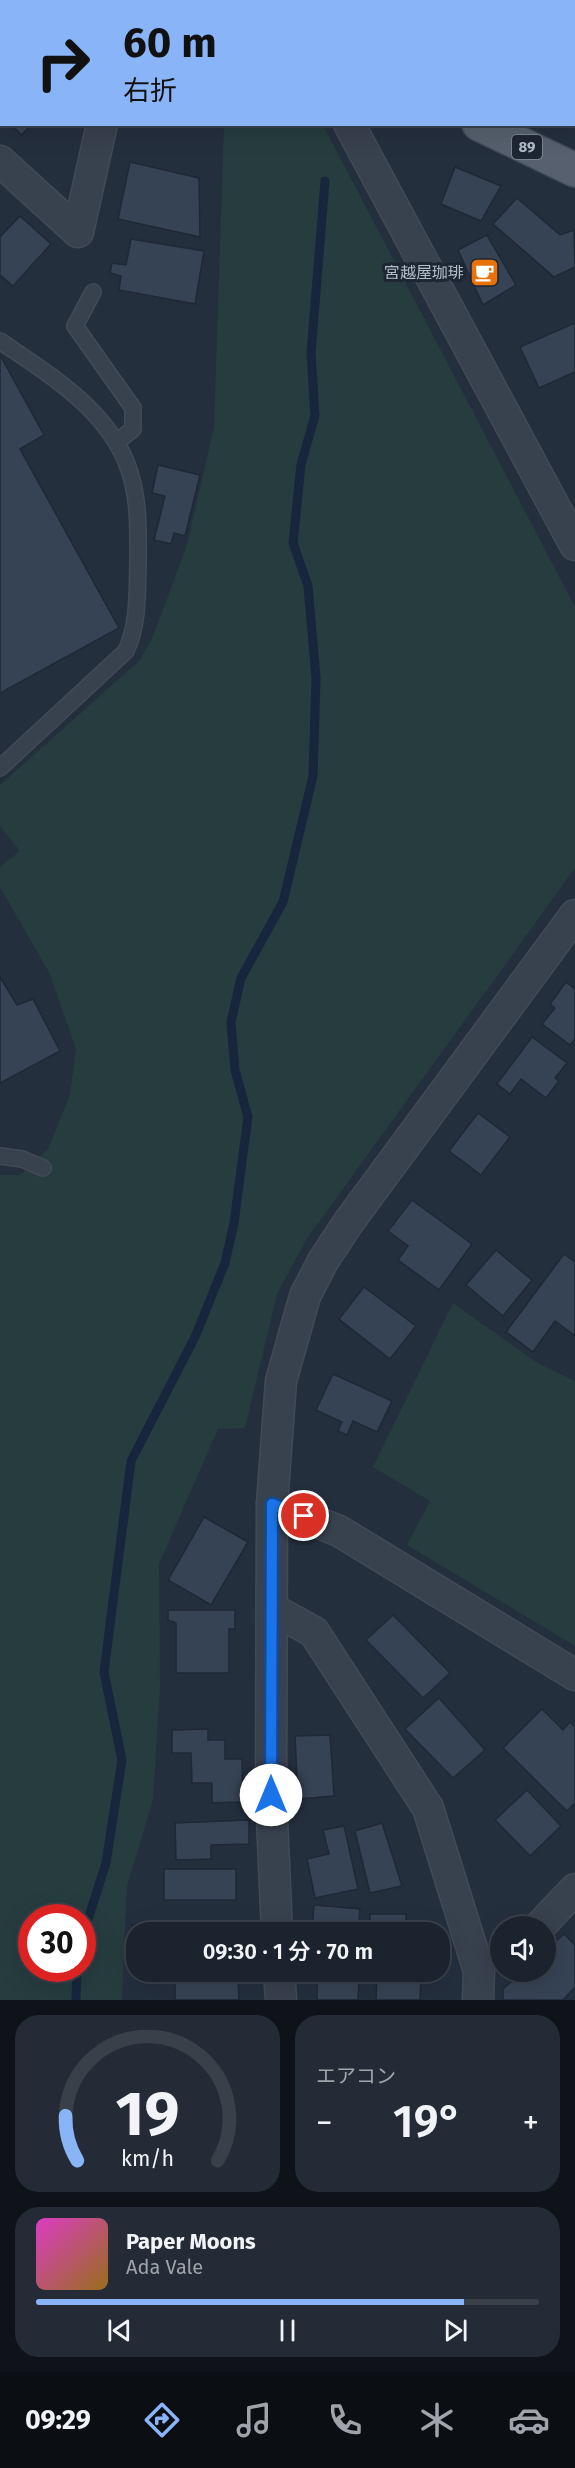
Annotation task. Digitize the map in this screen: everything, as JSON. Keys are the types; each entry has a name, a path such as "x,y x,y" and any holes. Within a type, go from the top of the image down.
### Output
{"main road":[{"name":"89","path":"483,126 575,170"}],"street":[{"path":"0,161 78,232 102,126"},
{"path":"350,126 575,545"},
{"path":"277,1922 271,1795 272,1504 281,1380 305,1296 323,1261 575,915"},
{"path":"272,1504 339,1531 575,1676"},
{"path":"272,1609 314,1632 428,1808 486,1977"},
{"path":"549,1916 575,1889"},
{"path":"280,1982 281,2000"}],"lane":[{"path":"93,292 75,326 133,408 133,429 117,442"},
{"path":"0,340 73,392 117,442 132,479 138,523 137,607 134,635 126,651 0,768"},
{"path":"0,1156 22,1159 43,1168"}],"green space":[{"path":"224,126 324,126 575,607 575,868 306,1240 277,1294 245,1428 218,1429 159,1564 160,1686 153,1800 127,1886 122,2000 0,2000 0,1175 20,1175 48,1149 70,1095 76,1049 50,974 0,887 0,867 20,851 0,826 0,785 139,661 152,639 187,545 214,427"},
{"path":"453,1303 539,1364 575,1381 575,1646 407,1545 430,1501 373,1467"}],"building":[{"path":"12,126 29,126 22,135"},
{"path":"130,162 199,178 200,237 118,219"},
{"path":"455,167 501,186 481,221 441,204"},
{"path":"517,198 560,235 574,230 575,267 554,277 493,224"},
{"path":"20,216 51,244 13,286 0,275 0,237"},
{"path":"487,235 516,285 483,305 458,250"},
{"path":"131,239 204,251 195,304 119,290 121,276 110,273 112,263 126,265"},
{"path":"575,323 575,372 539,388 520,347"},
{"path":"0,355 44,435 20,449 119,628 0,693"},
{"path":"158,465 200,475 185,536 174,533 171,544 154,540 165,496 152,493"},
{"path":"0,977 17,1005 33,999 60,1051 0,1083"},
{"path":"566,982 575,989 575,1039 570,1045 542,1024 555,1008 550,1004"},
{"path":"532,1037 567,1063 555,1078 559,1081 546,1098 521,1079 510,1094 497,1084"},
{"path":"478,1113 510,1137 481,1175 449,1151"},
{"path":"412,1200 472,1244 439,1290 398,1260 408,1246 388,1231"},
{"path":"496,1250 532,1280 503,1316 466,1285"},
{"path":"564,1254 575,1262 575,1336 555,1321 533,1352 506,1332"},
{"path":"364,1287 416,1326 390,1359 339,1319"},
{"path":"333,1374 392,1401 377,1432 353,1421 347,1435 338,1431 342,1422 316,1410"},
{"path":"204,1517 248,1542 211,1605 168,1580"},
{"path":"168,1610 235,1610 235,1629 229,1629 229,1673 176,1673 176,1623 168,1620"},
{"path":"393,1615 450,1673 423,1698 366,1640"},
{"path":"439,1698 485,1750 453,1778 405,1729"},
{"path":"542,1709 563,1730 570,1722 575,1727 575,1803 567,1811 503,1748"},
{"path":"208,1729 208,1740 225,1740 225,1759 242,1759 243,1802 212,1803 212,1783 192,1783 191,1753 172,1753 172,1730"},
{"path":"330,1735 334,1796 298,1799 295,1736"},
{"path":"527,1790 561,1826 530,1856 495,1820"},
{"path":"249,1820 249,1844 211,1845 211,1859 176,1860 175,1823"},
{"path":"382,1823 402,1886 370,1893 355,1831"},
{"path":"344,1826 358,1889 315,1898 307,1859 329,1854 323,1830"},
{"path":"164,1869 236,1869 236,1900 164,1900"},
{"path":"314,1905 360,1909 359,1922 313,1922"},
{"path":"370,1914 406,1914 406,1922 370,1922"},
{"path":"564,1934 575,1945 575,1987 563,2000 503,2000 503,1989 511,1982 556,1982 556,1941"},
{"path":"175,1982 238,1982 239,2000 175,2000"},
{"path":"317,1982 359,1982 358,2000 317,2000"},
{"path":"377,1982 421,1982 420,2000 376,2000"}],"waterway":[{"path":"93,1904 106,1863 122,1760 104,1672 131,1461 195,1337 225,1263 234,1223 248,1117 235,1070 231,1022 241,978 283,902 313,776 316,678 308,586 293,543 301,464 315,416 311,353 325,181"},
{"path":"76,2000 77,1982"}],"place":[{"name":"宮越屋珈琲","path":"485,272"}],"route":[{"path":"271,1795 272,1504 304,1516"}]}
